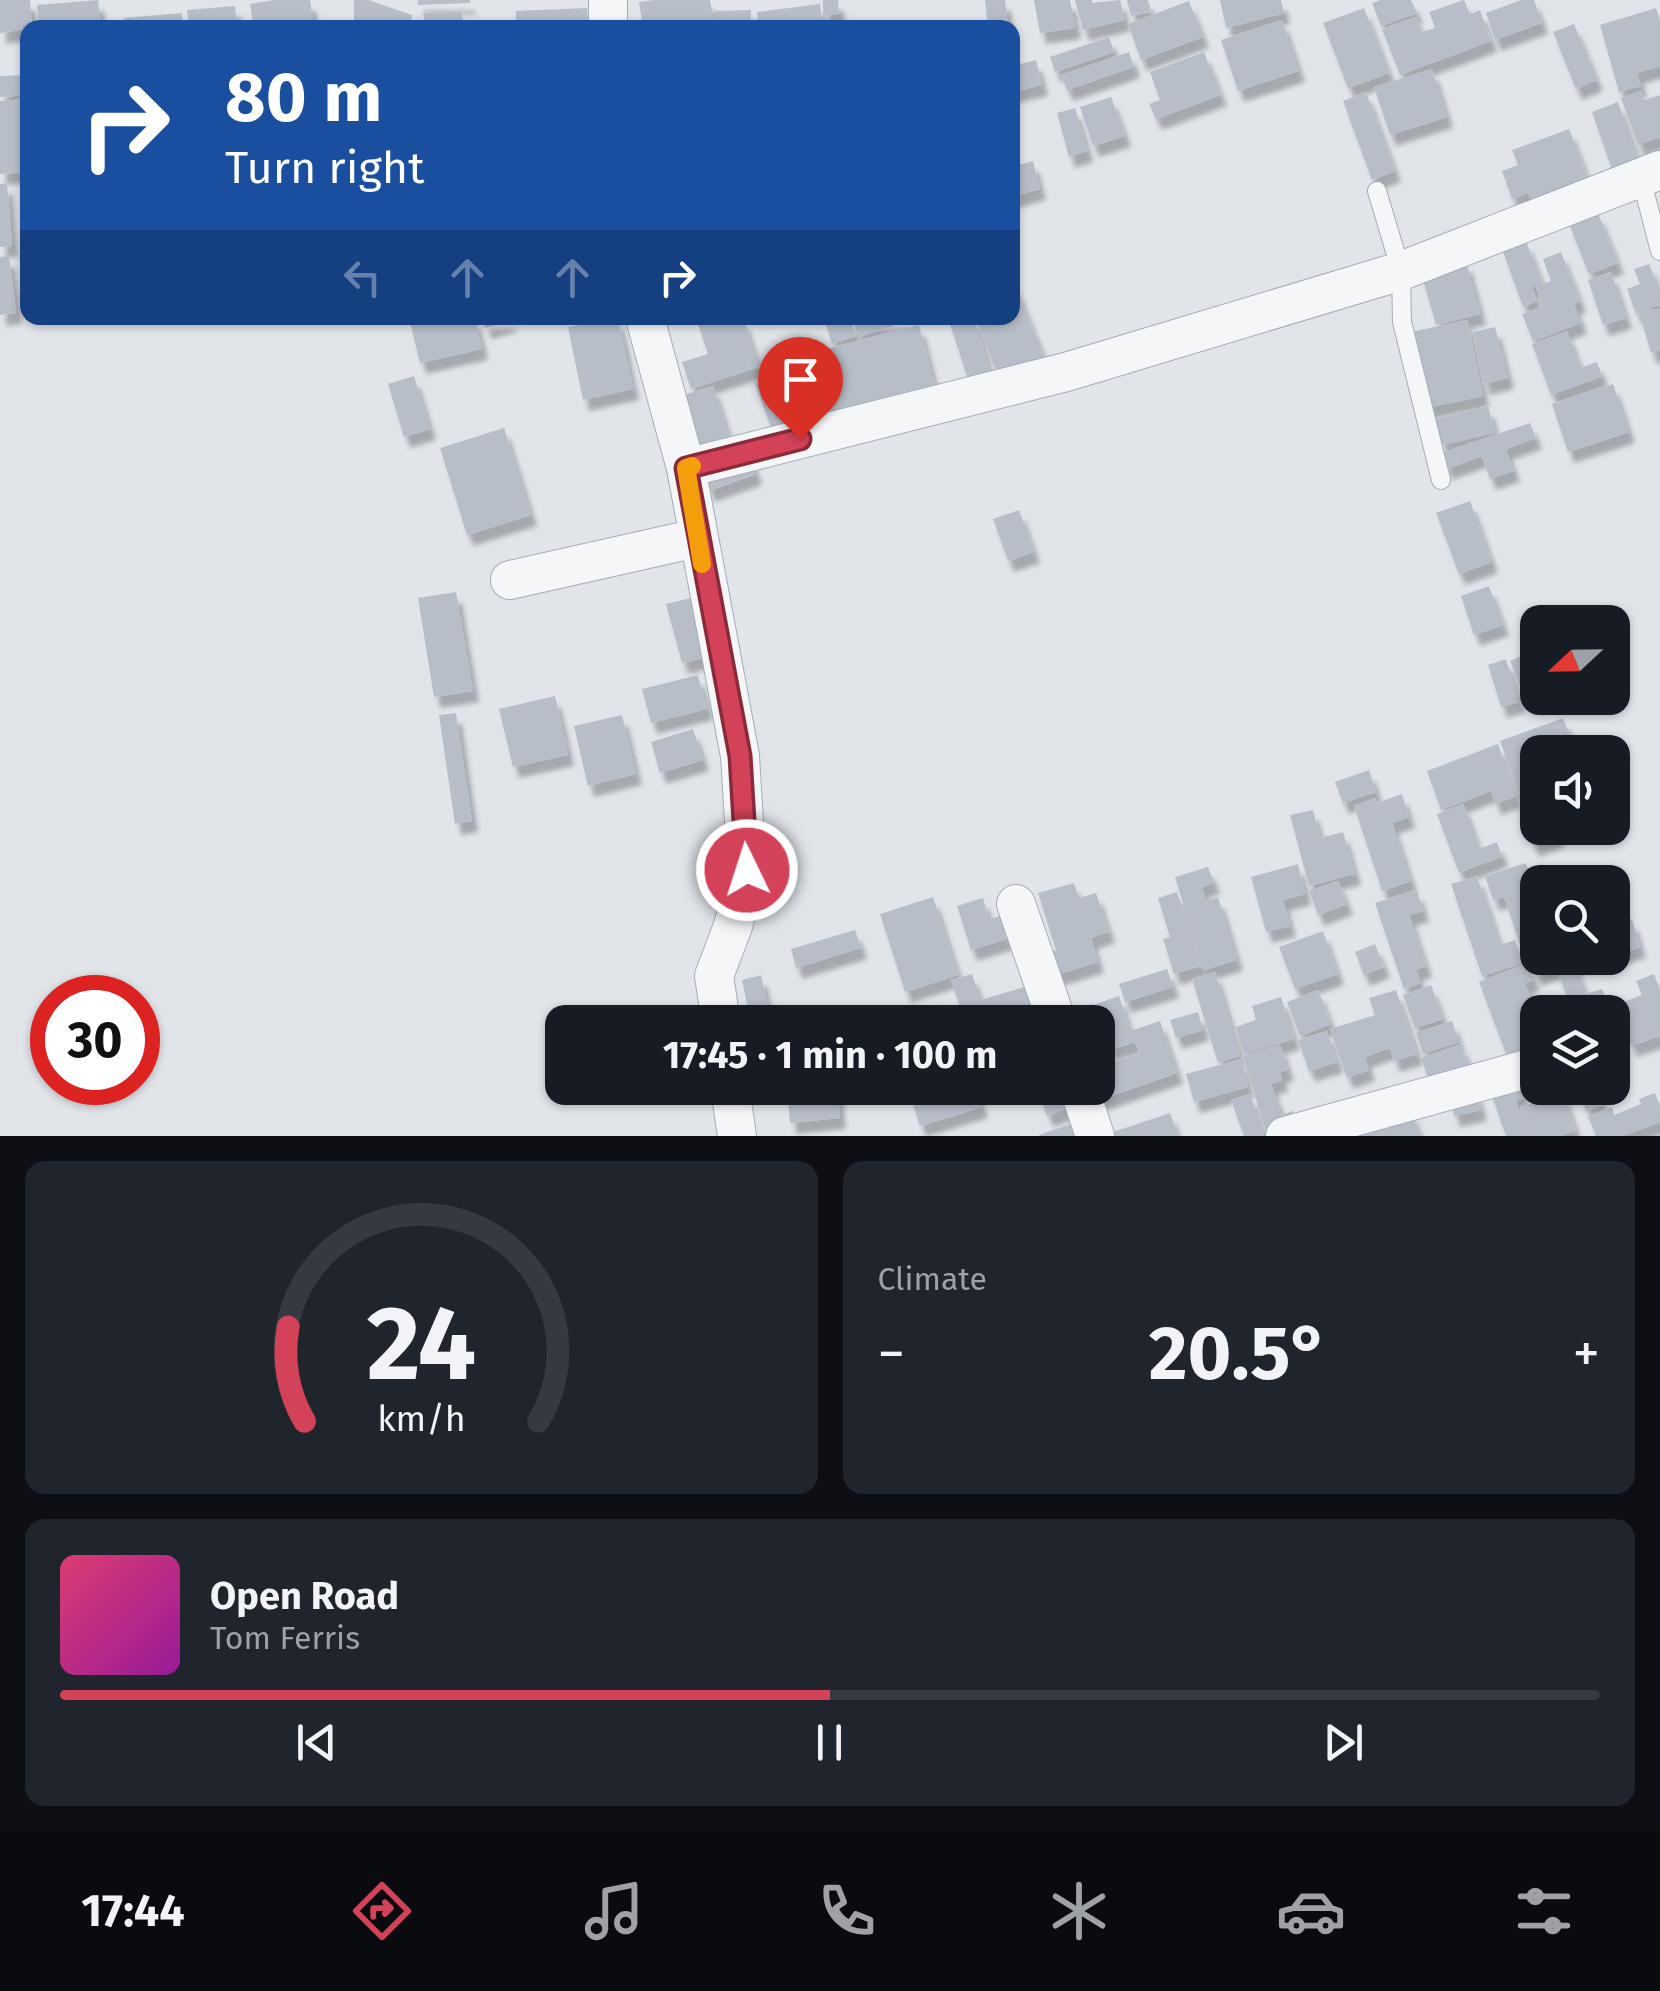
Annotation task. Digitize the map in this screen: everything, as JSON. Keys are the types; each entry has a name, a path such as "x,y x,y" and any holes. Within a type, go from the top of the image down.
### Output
{"street":[{"path":"686,468 1066,372 1401,271 1650,174"},
{"path":"648,325 686,468 740,756 747,870 733,926 714,976 718,1005"},
{"path":"510,580 697,538"},
{"path":"1016,904 1050,1005"},
{"path":"1284,1136 1520,1071"},
{"path":"732,1105 736,1136"},
{"path":"1085,1105 1095,1136"}],"lane":[{"path":"1650,174 1660,250"},
{"path":"1377,191 1401,271 1402,322 1441,480"}],"building":[{"path":"0,0 30,0 31,20 20,20 20,30 0,33"},
{"path":"98,0 100,20 38,20 37,5"},
{"path":"310,0 313,20 253,20 250,4"},
{"path":"354,0 368,0 412,15 411,20 354,20"},
{"path":"418,0 470,0 470,3 418,5"},
{"path":"710,0 714,20 642,20 639,2"},
{"path":"823,0 838,0 839,15 823,15"},
{"path":"985,0 1005,0 1007,20 987,20"},
{"path":"1034,0 1070,0 1075,28 1040,33"},
{"path":"1075,0 1120,0 1125,20 1083,30"},
{"path":"1127,0 1148,0 1151,11 1131,16"},
{"path":"1220,0 1281,0 1284,13 1226,28"},
{"path":"1411,0 1417,13 1381,26 1372,3"},
{"path":"1464,0 1470,14 1480,10 1491,41 1400,75 1382,29 1416,17 1422,32 1435,28 1429,12"},
{"path":"1521,0 1534,0 1542,23 1495,40 1486,13"},
{"path":"1189,1 1203,37 1141,60 1128,24"},
{"path":"820,4 822,20 758,20 757,12"},
{"path":"235,6 236,20 188,20 187,10"},
{"path":"587,8 588,20 516,20 516,11"},
{"path":"1364,8 1389,73 1348,88 1323,23"},
{"path":"1656,8 1660,20 1660,66 1637,73 1641,86 1619,92 1600,25"},
{"path":"751,10 751,20 716,20 716,11"},
{"path":"462,12 462,20 424,20 424,13"},
{"path":"182,13 182,20 124,20"},
{"path":"1282,20 1299,71 1238,91 1221,40"},
{"path":"1574,24 1597,80 1576,89 1553,32"},
{"path":"1109,37 1114,52 1055,72 1050,57"},
{"path":"1129,52 1134,67 1067,90 1061,75"},
{"path":"1204,52 1221,95 1156,119 1149,104 1160,100 1150,72"},
{"path":"1036,60 1042,85 1020,90 1020,64"},
{"path":"1432,69 1447,117 1390,135 1374,87"},
{"path":"20,75 20,96 0,97 0,76"},
{"path":"1641,91 1644,100 1660,95 1660,137 1638,145 1621,98"},
{"path":"1366,92 1395,171 1372,180 1343,101"},
{"path":"1111,97 1125,136 1093,146 1080,107"},
{"path":"20,100 20,173 0,174 0,101"},
{"path":"1618,102 1641,169 1615,178 1592,112"},
{"path":"1075,108 1087,151 1069,157 1057,113"},
{"path":"1569,129 1592,190 1535,211 1528,193 1512,199 1502,171 1518,165 1512,150"},
{"path":"1033,161 1040,189 1020,195 1020,165"},
{"path":"7,183 12,246 0,247 0,184"},
{"path":"1598,213 1618,263 1589,274 1569,224"},
{"path":"1526,241 1542,284 1551,281 1543,259 1561,252 1580,301 1574,304 1581,323 1533,341 1522,314 1543,306 1535,285 1532,286 1537,301 1523,307 1502,249"},
{"path":"9,256 16,313 0,315 0,257"},
{"path":"1466,261 1480,314 1436,325 1421,273"},
{"path":"1649,264 1660,292 1660,305 1648,309 1660,309 1660,350 1651,353 1639,312 1636,314 1627,289 1640,284 1634,269"},
{"path":"1611,272 1626,318 1603,325 1588,280"},
{"path":"1020,297 1046,362 1000,380 978,325 1020,325"},
{"path":"1467,320 1483,396 1427,408 1411,332"},
{"path":"411,325 477,325 482,349 420,363"},
{"path":"619,325 633,389 583,400 568,327"},
{"path":"698,325 745,325 759,367 691,389 682,362 708,354"},
{"path":"826,325 852,325 856,336 832,344"},
{"path":"854,325 895,325 858,337"},
{"path":"919,325 937,396 834,423 815,352"},
{"path":"950,325 976,325 990,372 968,379"},
{"path":"1495,327 1508,378 1484,384 1473,332"},
{"path":"1567,331 1580,368 1597,362 1602,376 1551,395 1532,344"},
{"path":"805,366 822,414 772,431 755,383"},
{"path":"414,376 430,429 404,437 388,384"},
{"path":"1613,384 1629,432 1568,452 1552,404"},
{"path":"713,386 732,447 702,456 683,395"},
{"path":"1488,406 1495,433 1441,445 1435,419"},
{"path":"1530,423 1536,438 1506,449 1514,471 1490,479 1482,456 1446,469 1441,453"},
{"path":"504,428 531,515 467,535 440,448"},
{"path":"750,456 756,474 709,491 703,473"},
{"path":"1470,501 1492,562 1459,574 1436,513"},
{"path":"1019,510 1034,552 1008,561 993,519"},
{"path":"1489,586 1503,625 1474,635 1461,596"},
{"path":"456,592 473,691 434,697 418,598"},
{"path":"699,596 715,655 682,663 666,604"},
{"path":"1520,657 1520,686 1510,661"},
{"path":"1506,659 1519,702 1501,707 1488,665"},
{"path":"698,675 707,709 651,723 642,689"},
{"path":"555,696 568,755 513,767 499,709"},
{"path":"456,713 472,821 455,824 439,715"},
{"path":"622,715 636,774 588,786 574,726"},
{"path":"1563,718 1570,735 1520,735 1519,793 1500,741"},
{"path":"693,729 703,760 660,773 651,742"},
{"path":"1498,744 1517,796 1495,804 1491,791 1441,810 1427,771"},
{"path":"1369,770 1376,792 1343,803 1335,782"},
{"path":"1402,794 1409,817 1392,823 1411,881 1382,891 1354,806"},
{"path":"1463,804 1479,849 1497,842 1502,856 1459,873 1437,814"},
{"path":"1313,810 1320,838 1343,832 1355,874 1309,886 1290,815"},
{"path":"1526,863 1520,865 1520,945 1504,897 1493,900 1485,876"},
{"path":"1298,864 1305,894 1283,900 1290,926 1266,932 1251,877"},
{"path":"1208,867 1214,883 1202,887 1206,901 1218,897 1237,960 1203,970 1175,877"},
{"path":"1477,876 1500,945 1515,940 1520,964 1482,976 1451,884"},
{"path":"1338,881 1347,904 1318,915 1309,891"},
{"path":"1074,883 1079,898 1096,893 1109,932 1091,938 1098,962 1050,977 1044,954 1056,950 1038,893"},
{"path":"1417,890 1423,911 1409,915 1426,966 1416,970 1421,983 1404,989 1375,903"},
{"path":"1177,892 1201,966 1174,974 1163,939 1170,937 1158,898"},
{"path":"933,897 958,975 905,992 880,914"},
{"path":"983,898 989,919 1000,916 1007,939 971,950 957,906"},
{"path":"1630,920 1640,947 1630,950"},
{"path":"855,930 861,948 796,968 791,949"},
{"path":"1323,931 1338,974 1295,989 1279,947"},
{"path":"1375,944 1384,967 1364,975 1355,952"},
{"path":"1520,966 1520,975 1532,975 1534,980 1525,983 1530,995 1520,995 1520,1063 1511,1067 1479,982"},
{"path":"1167,969 1173,987 1125,1002 1119,984"},
{"path":"1215,972 1240,1056 1218,1063 1192,979"},
{"path":"972,974 980,1000 1031,985 1036,1002 959,1005 951,980"},
{"path":"1654,974 1660,991 1660,1036 1631,1046 1630,999 1642,995 1636,981"},
{"path":"761,975 767,1005 747,1005 742,980"},
{"path":"1559,975 1578,975 1586,994 1602,989 1604,995 1566,995"},
{"path":"1431,985 1443,1019 1415,1028 1403,995"},
{"path":"1318,990 1331,1024 1300,1036 1287,1002"},
{"path":"1396,990 1417,1054 1394,1061 1390,1048 1365,1057 1369,1070 1347,1078 1330,1029 1375,1015 1369,998"},
{"path":"1119,996 1130,1031 1160,1021 1177,1073 1115,1095 1115,1061 1139,1053 1135,1042 1115,1048 1115,1005 1096,1004"},
{"path":"1281,997 1294,1039 1244,1054 1235,1027 1256,1020 1252,1006"},
{"path":"1198,1012 1203,1030 1176,1038 1170,1020"},
{"path":"1452,1021 1459,1042 1423,1054 1416,1033"},
{"path":"1327,1031 1337,1062 1309,1071 1298,1040"},
{"path":"1461,1044 1473,1080 1433,1093 1421,1058"},
{"path":"1280,1045 1288,1070 1280,1072 1282,1081 1271,1084 1281,1115 1293,1111 1294,1114 1267,1136 1243,1056"},
{"path":"1241,1059 1248,1087 1194,1102 1186,1074"},
{"path":"1516,1076 1520,1099 1516,1101 1527,1136 1506,1136 1488,1085"},
{"path":"1476,1091 1481,1110 1454,1116 1449,1097"},
{"path":"1655,1093 1660,1122 1622,1136 1596,1136 1588,1116 1612,1107 1614,1115 1641,1104 1639,1099"},
{"path":"1250,1094 1264,1136 1244,1136 1231,1100"},
{"path":"788,1105 839,1105 840,1118 790,1123"},
{"path":"913,1105 981,1105 982,1107 920,1126"},
{"path":"1043,1105 1077,1105 1047,1116"},
{"path":"1567,1105 1576,1131 1560,1136 1529,1136 1520,1107"},
{"path":"1411,1111 1420,1136 1360,1136 1358,1129"},
{"path":"1170,1113 1178,1136 1104,1136 1104,1135"},
{"path":"1085,1119 1091,1136 1039,1136 1039,1135"}],"slow traffic":[{"path":"692,466 686,468 702,564"}],"route":[{"path":"747,870 740,756 686,468 800,439"}]}
